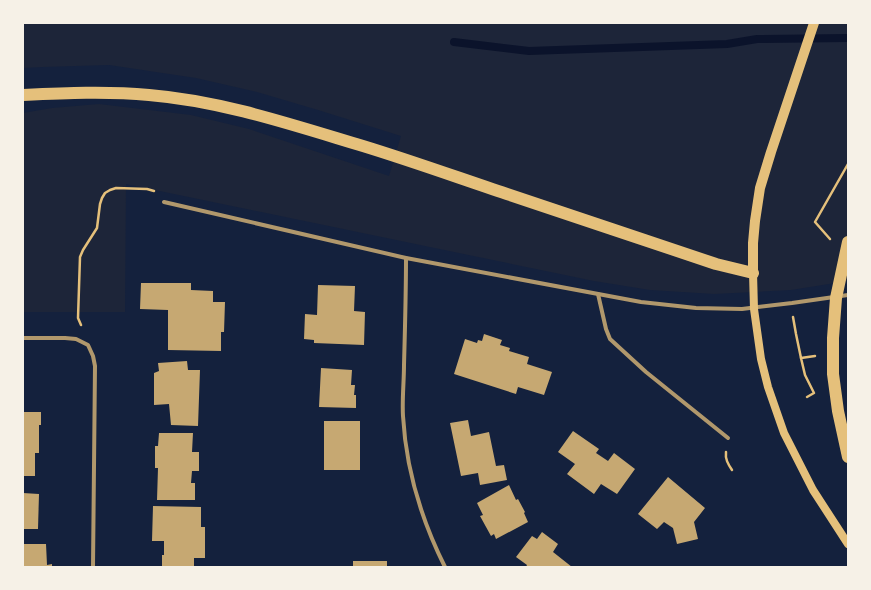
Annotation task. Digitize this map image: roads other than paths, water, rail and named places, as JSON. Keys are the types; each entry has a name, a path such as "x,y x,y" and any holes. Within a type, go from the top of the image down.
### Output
{"highway":[{"path":"23,95 116,92 150,95 226,107 298,126 395,156 716,264 752,273"},
{"path":"848,242 836,298 833,338 833,374 838,411 848,457"}],"main road":[{"path":"814,23 760,188 753,243 752,273 754,309 761,359 768,387 784,433 813,490 848,544"}],"street":[{"path":"164,202 406,258 642,302 696,308 742,309 848,295"},
{"path":"406,258 403,415 406,448 412,480 421,512 433,544 445,567"},
{"path":"598,294 606,329 610,339 646,372 728,438"},
{"path":"23,338 76,339 88,345 93,356 95,366 93,567"}],"waterway":[{"path":"454,42 529,51 727,44 757,39 848,38"}]}
